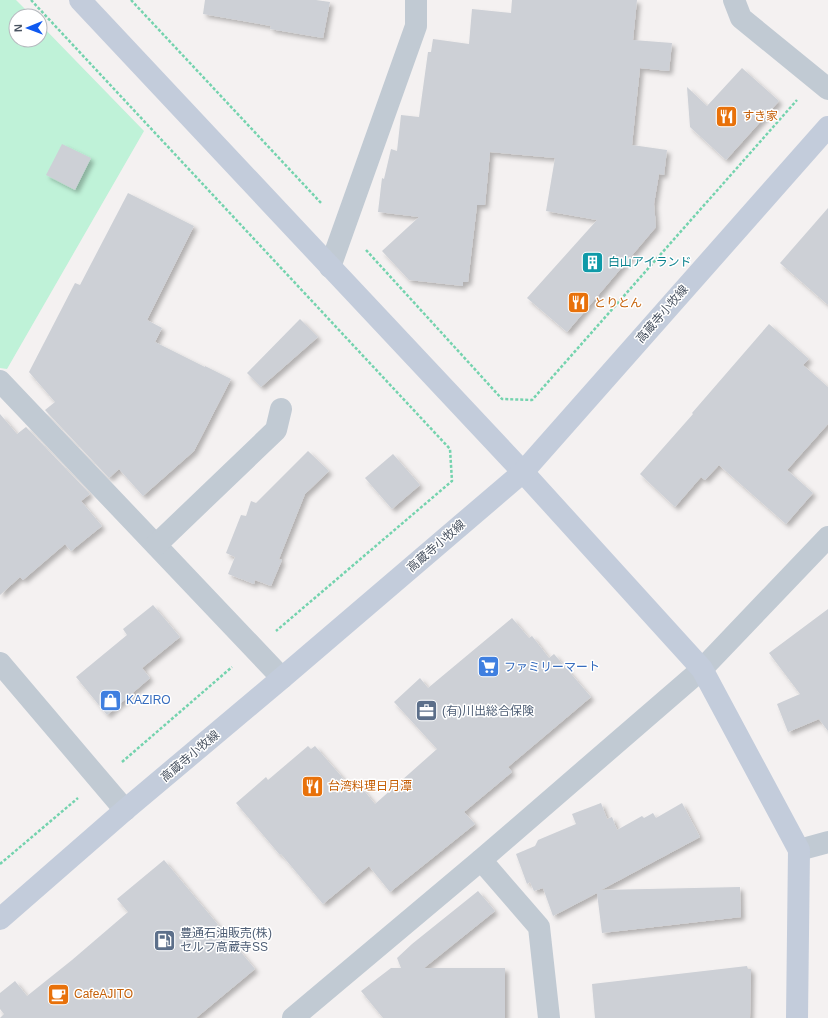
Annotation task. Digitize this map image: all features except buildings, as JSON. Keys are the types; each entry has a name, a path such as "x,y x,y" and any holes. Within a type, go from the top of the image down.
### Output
{"street":[{"path":"80,0 522,472 702,669 799,850 797,1018"},
{"path":"330,267 416,26 416,0"},
{"path":"734,0 741,18 821,84"},
{"name":"高蔵寺小牧線","path":"0,919 125,810 282,678 522,472 828,127"},
{"path":"0,381 282,678"},
{"path":"156,545 276,430 282,409"},
{"path":"293,1018 702,669 826,542"},
{"path":"2,669 125,810"},
{"path":"799,850 828,842"},
{"path":"480,860 539,927 549,1018"}],"path":[{"path":"0,864 452,481 450,449 31,0"},
{"path":"532,400 821,84"}],"green space":[{"path":"0,0 16,0 24,8 8,8 8,48 48,48 48,32 144,131 7,369 0,368"}],"place":[{"name":"すき家","path":"727,116"},
{"name":"白山アイランド","path":"593,262"},
{"name":"とりとん","path":"579,303"},
{"name":"ファミリーマート","path":"489,667"},
{"name":"KAZIRO","path":"110,700"},
{"name":"(有)川出総合保険","path":"426,711"},
{"name":"台湾料理日月潭","path":"313,786"},
{"name":"豊通石油販売(株) セルフ高蔵寺SS","path":"164,940"},
{"name":"CafeAJITO","path":"59,994"}]}
